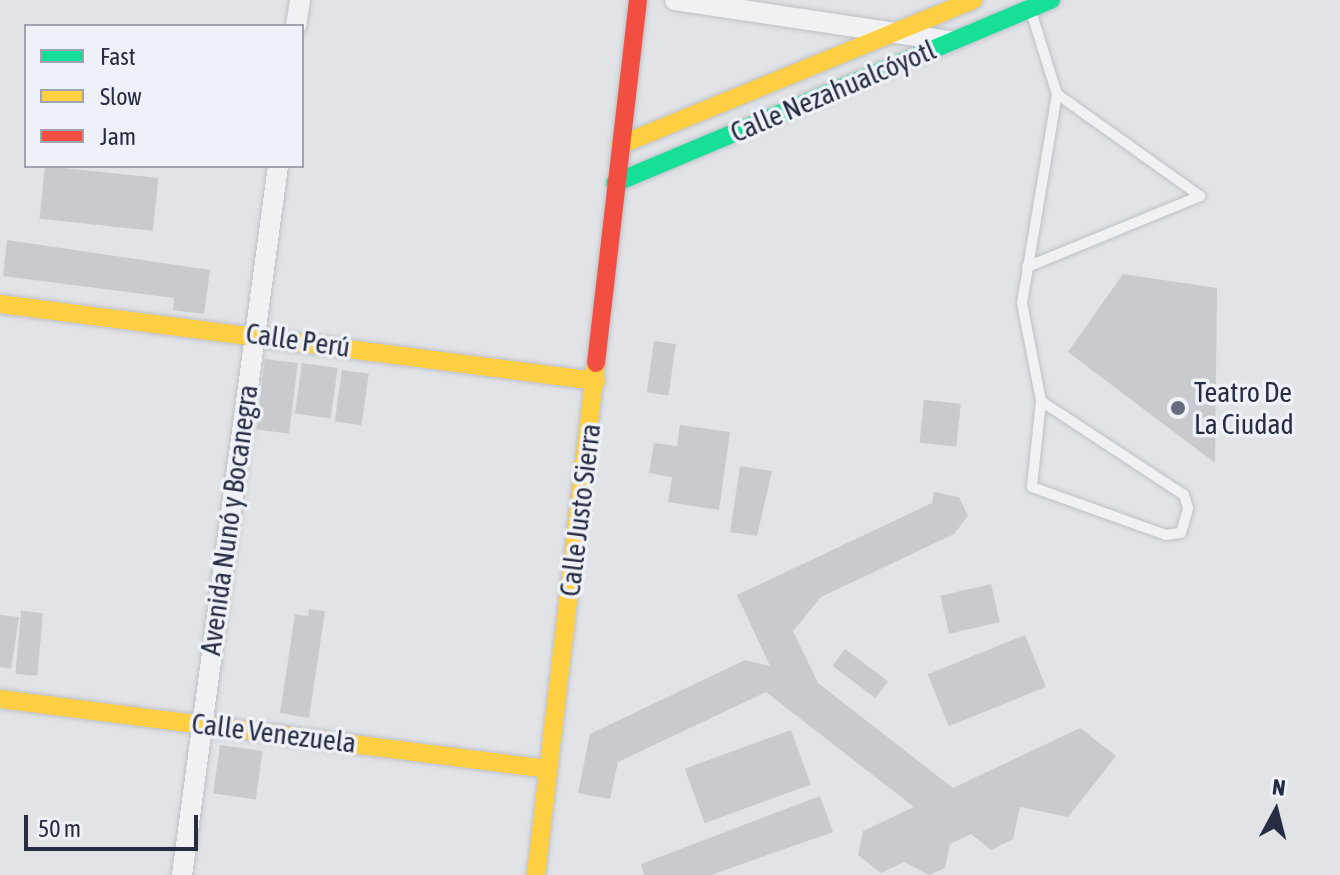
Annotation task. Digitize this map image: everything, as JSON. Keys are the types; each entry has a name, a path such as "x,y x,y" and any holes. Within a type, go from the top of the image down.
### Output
{"main road":[{"name":"Calle Justo Sierra","path":"536,875 638,0"},
{"name":"Calle Nezahualcóyotl","path":"620,145 973,0"},
{"name":"Calle Nezahualcóyotl","path":"615,183 977,31 1029,4 1051,0"},
{"name":"Calle Perú","path":"0,304 255,334 596,381"},
{"name":"Calle Venezuela","path":"0,699 548,769"}],"street":[{"path":"296,24 300,0"},
{"path":"675,0 950,41"},
{"path":"977,31 980,0"},
{"name":"Avenida Nunó y Bocanegra","path":"182,875 278,168"}],"lane":[{"path":"1029,4 1057,94 1027,267 1023,321 1041,401 1030,477 1036,491 1166,535 1181,533 1184,495 1041,401"},
{"path":"1027,267 1200,196 1057,94"}],"building":[{"path":"45,168 158,178 153,231 39,219"},
{"path":"7,240 210,270 204,314 173,310 174,298 3,276"},
{"name":"Teatro De La Ciudad","path":"1123,274 1217,288 1215,463 1068,352"},
{"path":"654,341 676,344 669,396 647,392"},
{"path":"265,359 298,363 289,433 256,429"},
{"path":"302,363 338,368 331,419 295,414"},
{"path":"342,370 369,374 362,425 335,421"},
{"path":"924,400 961,404 956,447 920,443"},
{"path":"680,425 730,432 719,510 668,502 672,477 649,473 654,443 677,446"},
{"path":"740,466 772,471 757,536 730,532"},
{"path":"934,492 959,497 968,516 954,534 821,597 793,631 818,683 953,788 1080,728 1116,756 1068,817 1020,807 1013,839 991,850 971,834 950,844 945,868 929,875 904,862 881,873 858,855 863,831 914,807 766,692 618,762 610,799 578,793 590,734 745,660 770,666 737,595 932,503"},
{"path":"991,584 1000,622 949,634 940,596"},
{"path":"309,609 325,611 309,718 280,713 295,614 308,616"},
{"path":"21,611 43,613 37,676 16,674"},
{"path":"0,615 19,617 11,669 0,667"},
{"path":"1025,635 1046,687 949,726 928,674"},
{"path":"845,649 888,681 875,698 832,666"},
{"path":"791,730 811,785 705,823 685,769"},
{"path":"220,745 263,751 256,800 213,794"},
{"path":"820,796 833,832 711,875 644,875 641,864"}],"traffic: fast":[{"path":"615,183 1051,0"}],"traffic: slow":[{"path":"620,145 973,0"},
{"path":"0,304 596,381"},
{"path":"536,875 596,363"},
{"path":"0,699 548,769"}],"traffic: jam":[{"path":"596,363 638,0"}],"place":[{"name":"Teatro De La Ciudad","path":"1178,408"}]}
